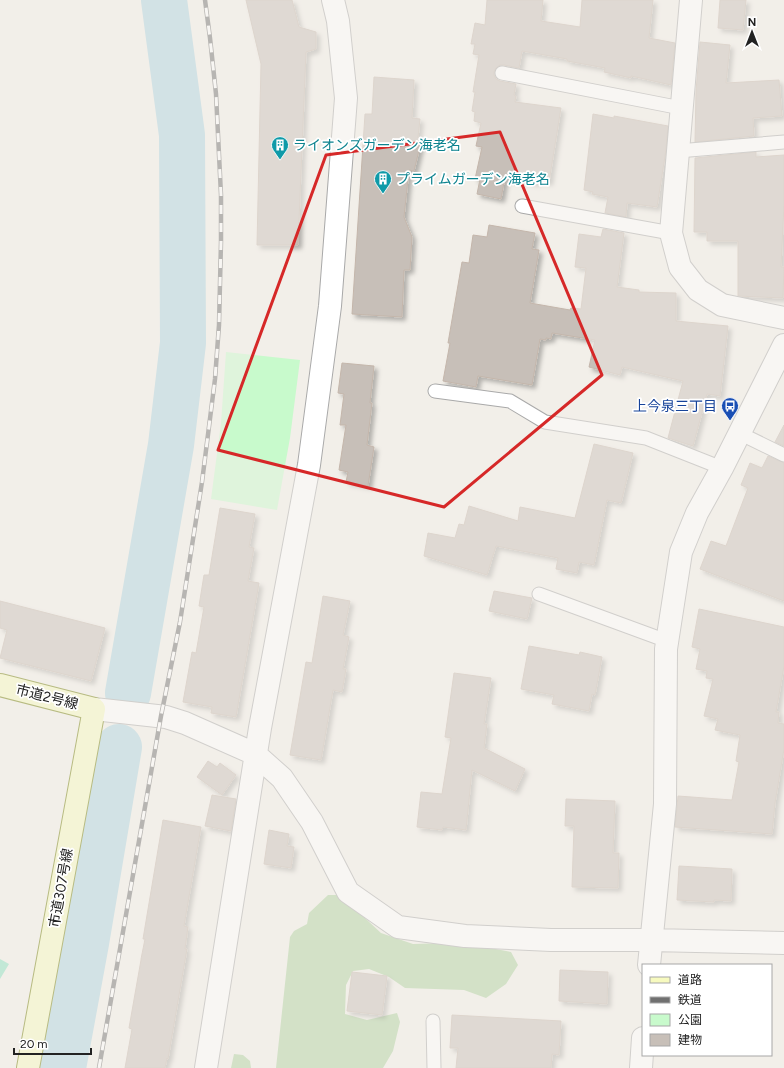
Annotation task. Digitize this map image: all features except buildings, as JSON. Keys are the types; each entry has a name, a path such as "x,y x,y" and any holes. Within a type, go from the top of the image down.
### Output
{"street":[{"path":"206,1068 255,754 309,465 330,306 346,98 338,21 333,0"},
{"path":"691,0 671,233 680,267 698,290 722,305 784,318"},
{"path":"649,964 665,804 666,649 681,552 697,514 784,345"},
{"name":"市道2号線","path":"0,685 94,709"},
{"path":"94,709 166,717 185,723 255,754 282,778 312,822 348,892 398,928 473,937 551,940 651,940 784,943"},
{"name":"市道307号線","path":"28,1068 94,709"},
{"path":"640,1068 642,1048"}],"lane":[{"path":"502,73 681,108"},
{"path":"678,151 784,142"},
{"path":"522,206 671,233"},
{"path":"434,391 510,401 545,422 646,438 722,468"},
{"path":"739,433 784,455"},
{"path":"539,594 667,641"},
{"path":"434,1021 434,1068"}],"highlighted area":[{"path":"500,132 602,375 444,507 218,450 326,155"}],"green space":[{"path":"226,352 300,360 290,438 277,510 211,499 221,423"},
{"path":"328,895 337,895 351,905 381,933 413,944 446,943 480,946 511,952 518,965 506,984 486,998 464,990 405,988 389,977 369,969 353,971 346,985 345,1014 367,1020 397,1013 400,1022 393,1051 383,1068 276,1068 290,937 294,931 307,924 309,913"},
{"path":"0,959 9,964 0,979"},
{"path":"234,1054 243,1055 250,1061 251,1068 231,1068"}],"waterway":[{"path":"128,693 171,445 183,343 182,135 164,0"},
{"path":"63,1068 119,747"}],"railway":[{"path":"99,1068 161,716 180,622 202,482 215,379 219,325 221,195 216,94 205,0"}],"place":[{"name":"ライオンズガーデン海老名","path":"280,160"},
{"name":"プライムガーデン海老名","path":"383,194"},
{"name":"上今泉三丁目","path":"730,421"}]}
